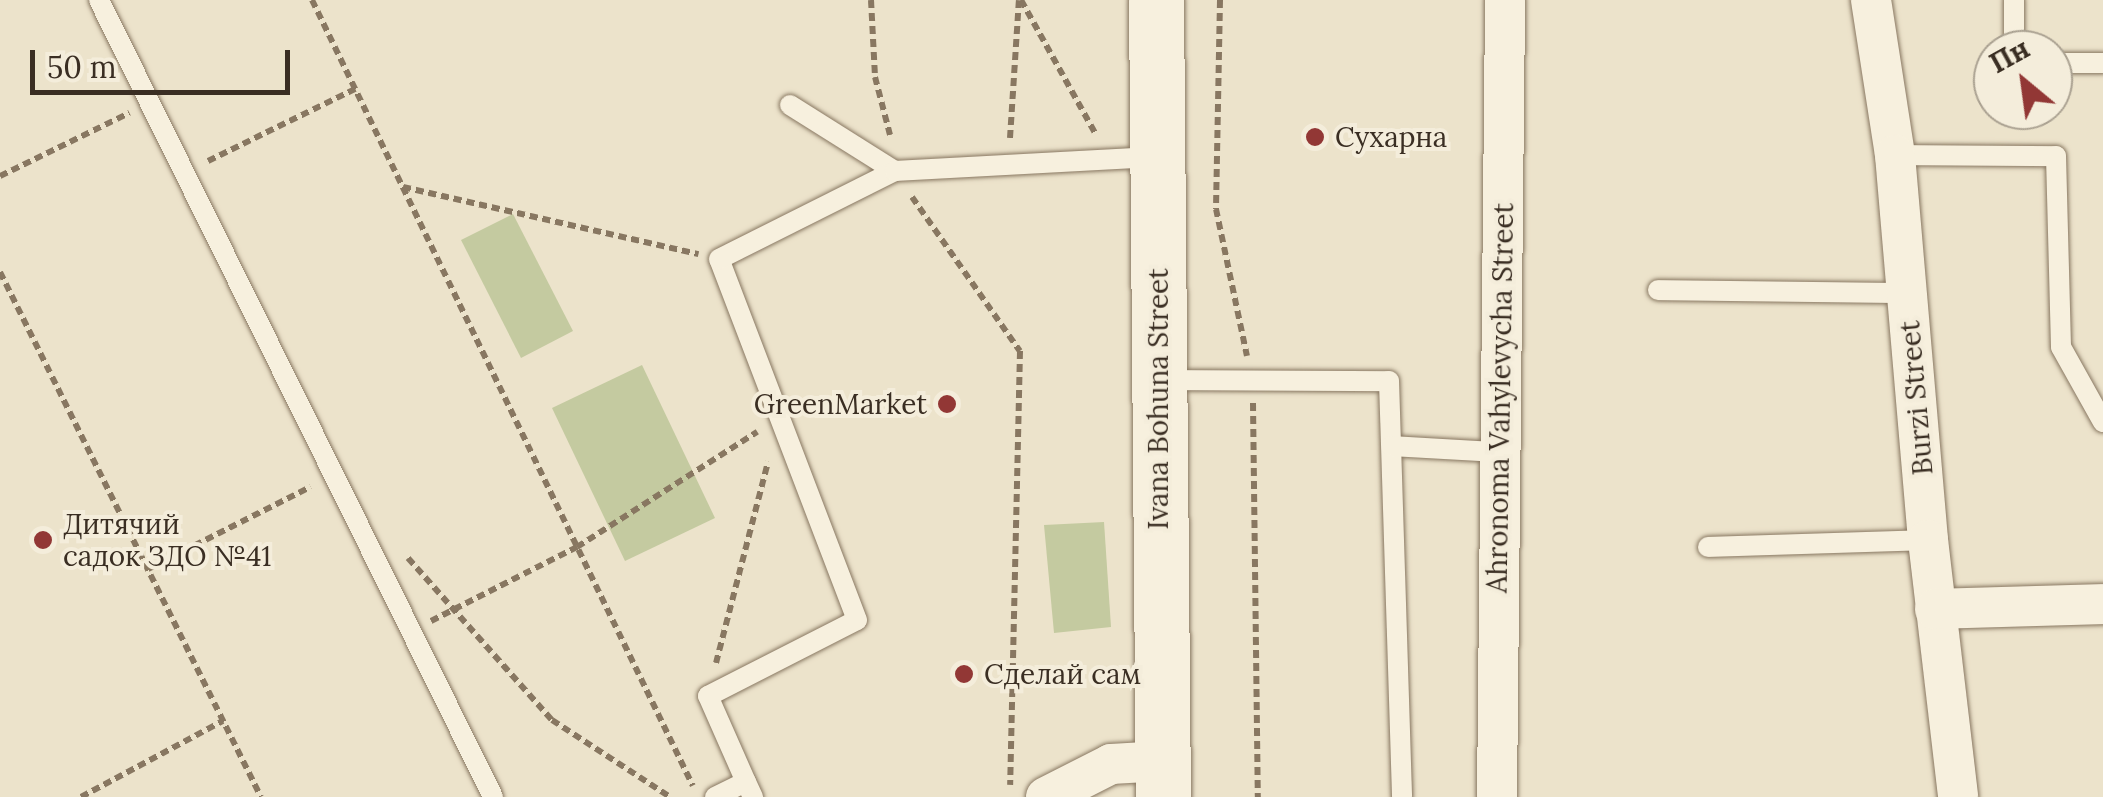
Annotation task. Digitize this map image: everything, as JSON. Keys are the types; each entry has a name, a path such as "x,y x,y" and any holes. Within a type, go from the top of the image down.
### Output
{"street":[{"name":"Ivana Bohuna Street","path":"1156,0 1134,158 1156,380 1163,779"},
{"name":"Ahronoma Vahylevycha Street","path":"1498,797 1498,452 1505,0"},
{"name":"Burzi Street","path":"1871,0 1895,155 1928,540 1958,797"},
{"path":"1935,610 2103,604"},
{"path":"1046,797 1111,764 1163,779"}],"lane":[{"path":"99,0 493,797"},
{"path":"2014,0 2014,30"},
{"path":"2073,63 2103,63"},
{"path":"790,105 894,171"},
{"path":"1895,155 2056,156 2060,348 2103,422"},
{"path":"715,797 749,789 708,696 856,620 718,259 894,171 1134,158"},
{"path":"1658,290 1907,294"},
{"path":"1156,380 1389,381 1402,797"},
{"path":"1392,446 1498,452"},
{"path":"1708,547 1928,540"}],"path":[{"path":"312,0 698,797"},
{"path":"871,0 874,77 894,171 1020,351 1009,796"},
{"path":"1020,0 1134,158"},
{"path":"1008,164 1020,0"},
{"path":"184,173 355,88"},
{"path":"0,176 150,102"},
{"path":"403,187 718,259"},
{"path":"0,272 261,797"},
{"path":"411,632 576,546 779,418"},
{"path":"708,696 779,418"},
{"path":"148,569 334,475"},
{"path":"404,553 451,612 552,720 670,797"},
{"path":"82,797 223,721"}],"green space":[{"path":"513,214 573,331 521,358 461,240"},
{"path":"642,365 715,518 625,561 552,408"},
{"path":"1104,522 1111,627 1054,633 1044,525"}],"place":[{"name":"Сухарна","path":"1315,137"},
{"name":"GreenMarket","path":"947,404"},
{"name":"Дитячий садок ЗДО №41","path":"43,540"},
{"name":"Сделай сам","path":"964,674"}]}
